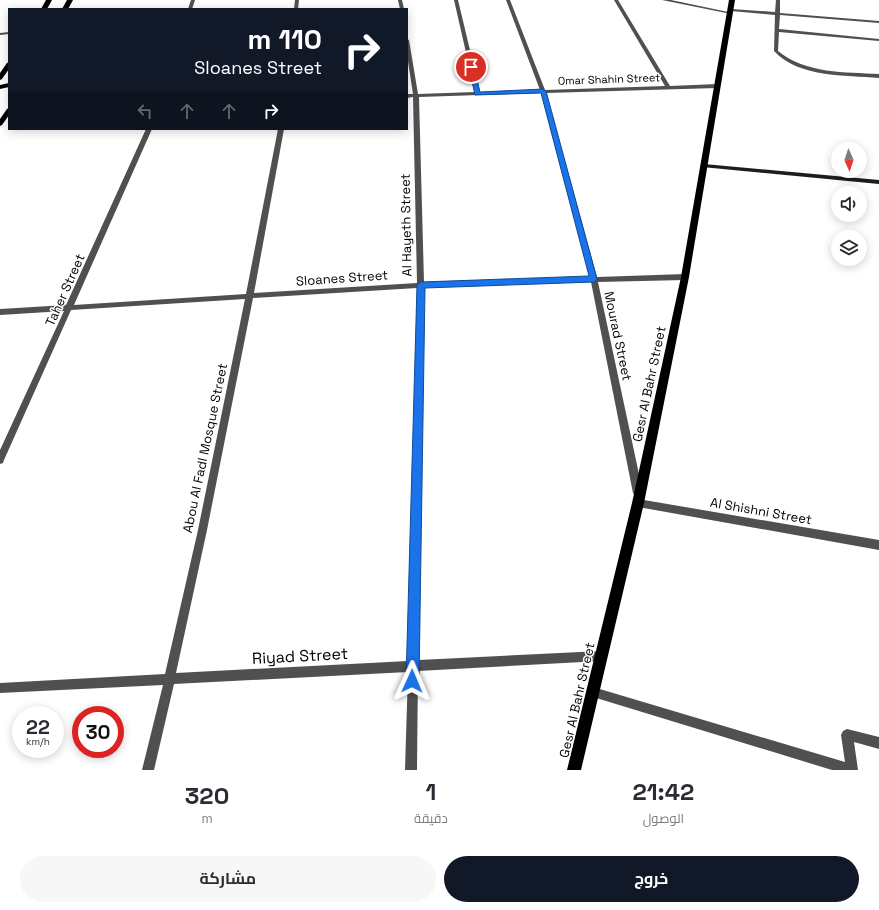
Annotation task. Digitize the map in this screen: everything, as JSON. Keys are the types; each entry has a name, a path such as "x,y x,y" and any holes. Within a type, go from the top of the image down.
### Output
{"main road":[{"name":"Gesr Al Bahr Street","path":"574,770 638,499 685,277 731,8"},
{"path":"0,78 8,66"},
{"path":"0,124 8,114"}],"street":[{"path":"456,0 478,94"},
{"name":"Mourad Street","path":"508,0 543,91 594,279 638,499"},
{"path":"616,0 668,87"},
{"path":"664,0 778,14 879,22"},
{"path":"778,0 776,51 786,60 801,67 879,76"},
{"path":"777,30 879,40"},
{"name":"Al Hayeth Street","path":"408,46 416,96 421,285 411,770"},
{"name":"Omar Shahin Street","path":"408,96 717,86"},
{"name":"Taher Street","path":"0,460 70,309 149,130"},
{"name":"Abou Al Fadl Mosque Street","path":"148,770 170,679 250,296 281,130"},
{"path":"704,166 879,182"},
{"name":"Sloanes Street","path":"0,312 70,309 421,285 685,277"},
{"name":"Al Shishni Street","path":"638,499 879,545"},
{"name":"Riyad Street","path":"0,688 601,656"},
{"path":"592,692 852,770 847,735 879,743"}],"route":[{"path":"412,681 421,285 594,279 543,91 478,94 471,67"}]}
